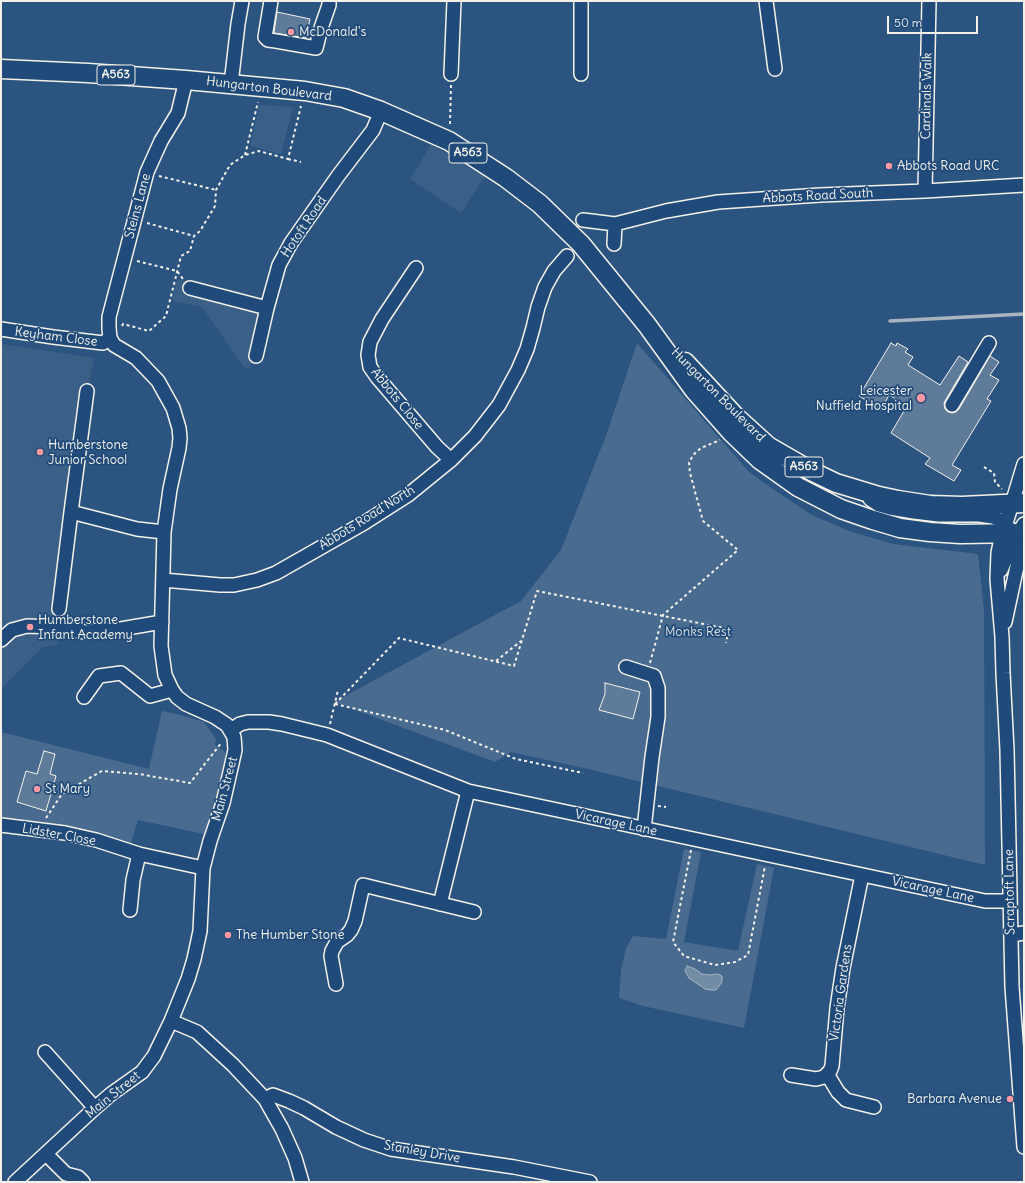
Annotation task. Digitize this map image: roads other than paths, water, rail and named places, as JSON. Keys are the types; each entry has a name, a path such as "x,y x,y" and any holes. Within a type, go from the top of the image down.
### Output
{"highway":[{"name":"Hungarton Boulevard","path":"1,69 57,71 186,80 305,91 344,98 381,111 449,141 506,178 540,204 581,244 647,325 694,390 732,433 760,460 798,487 841,509 900,528 930,532 1013,532"},
{"name":"Hungarton Boulevard","path":"647,325 693,370 736,417 768,446 812,472 863,492 930,505 962,506 1014,497"}],"street":[{"path":"231,84 242,1"},
{"path":"272,1 265,37 268,40 316,48 329,1"},
{"path":"321,28 318,20 323,1"},
{"path":"451,74 454,1"},
{"path":"580,74 581,1"},
{"path":"766,1 774,69"},
{"name":"Cardinals Walk","path":"926,191 929,1"},
{"name":"Steins Lane","path":"110,338 109,317 147,172 161,141 178,114 186,80"},
{"name":"Hotoft Road","path":"256,356 279,265 291,244 338,176 373,130 381,111"},
{"name":"Abbots Road South","path":"583,220 615,224 666,211 718,202 820,195 1024,185"},
{"path":"614,244 615,224"},
{"name":"Abbots Road North","path":"163,580 220,585 248,583 267,577 364,523 408,494 451,460 475,436 487,421 508,389 527,349 545,287 554,271 568,256"},
{"name":"Abbots Close","path":"416,268 382,319 370,342 370,367 437,447 451,460"},
{"path":"190,288 267,308"},
{"name":"Keyham Close","path":"1,329 103,343 110,338"},
{"path":"110,338 114,345 136,358 158,381 173,408 179,428 179,448 170,489 164,532 161,646 166,679 177,697 186,704 199,708 222,720 231,730"},
{"path":"952,405 989,343"},
{"path":"59,609 87,391"},
{"name":"Scraptoft Lane","path":"1002,638 1020,552 1013,532 1014,497 1024,464"},
{"path":"847,487 879,505 890,508 939,515 985,516 996,518 1013,532"},
{"path":"71,512 138,529 164,532"},
{"name":"Scraptoft Lane","path":"1013,532 998,553 997,579 1002,638 1007,750 1012,987 1022,1090 1024,1147"},
{"path":"1,640 12,630 27,626 55,627 84,632 115,630 162,622"},
{"path":"626,667 654,676 658,688 658,718 644,829"},
{"path":"84,697 100,676 121,673 150,696 172,690"},
{"name":"Vicarage Lane","path":"231,730 240,724 248,722 270,722 282,724 327,735 468,791 985,901 1010,901"},
{"name":"Main Street","path":"15,1182 111,1094 142,1072 154,1056 171,1022 188,979 200,931 204,868 210,841 225,797 235,750 235,743 231,730"},
{"path":"440,904 468,791"},
{"name":"Lidster Close","path":"1,826 65,833 96,840 139,854 204,868"},
{"path":"130,910 133,880 139,854"},
{"name":"Victoria Gardens","path":"827,1074 832,1066 837,1008 843,968 862,875"},
{"path":"336,984 331,956 332,951 337,942 347,935 353,925 363,885 474,912"},
{"path":"1011,935 1024,933"},
{"path":"171,1022 197,1032 233,1065 265,1099 282,1129 295,1158 302,1182"},
{"path":"45,1052 95,1108"},
{"path":"791,1075 816,1078 824,1077 827,1074 838,1092 846,1100 874,1107"},
{"name":"Stanley Drive","path":"265,1099 273,1095 304,1108 336,1127 364,1140 391,1149 514,1167 590,1182"},
{"path":"46,1154 66,1174 78,1176 83,1182"}],"waterway":[{"path":"890,321 1024,314"}],"place":[{"name":"McDonald's","path":"291,32"},
{"name":"Abbots Road URC","path":"889,166"},
{"name":"Leicester Nuffield Hospital","path":"921,398"},
{"name":"Humberstone Junior School","path":"40,452"},
{"name":"Humberstone Infant Academy","path":"30,627"},
{"name":"St Mary","path":"37,789"},
{"name":"The Humber Stone","path":"228,935"},
{"name":"Barbara Avenue","path":"1010,1099"}],"park label":[{"name":"Monks Rest","path":"698,632"}]}
